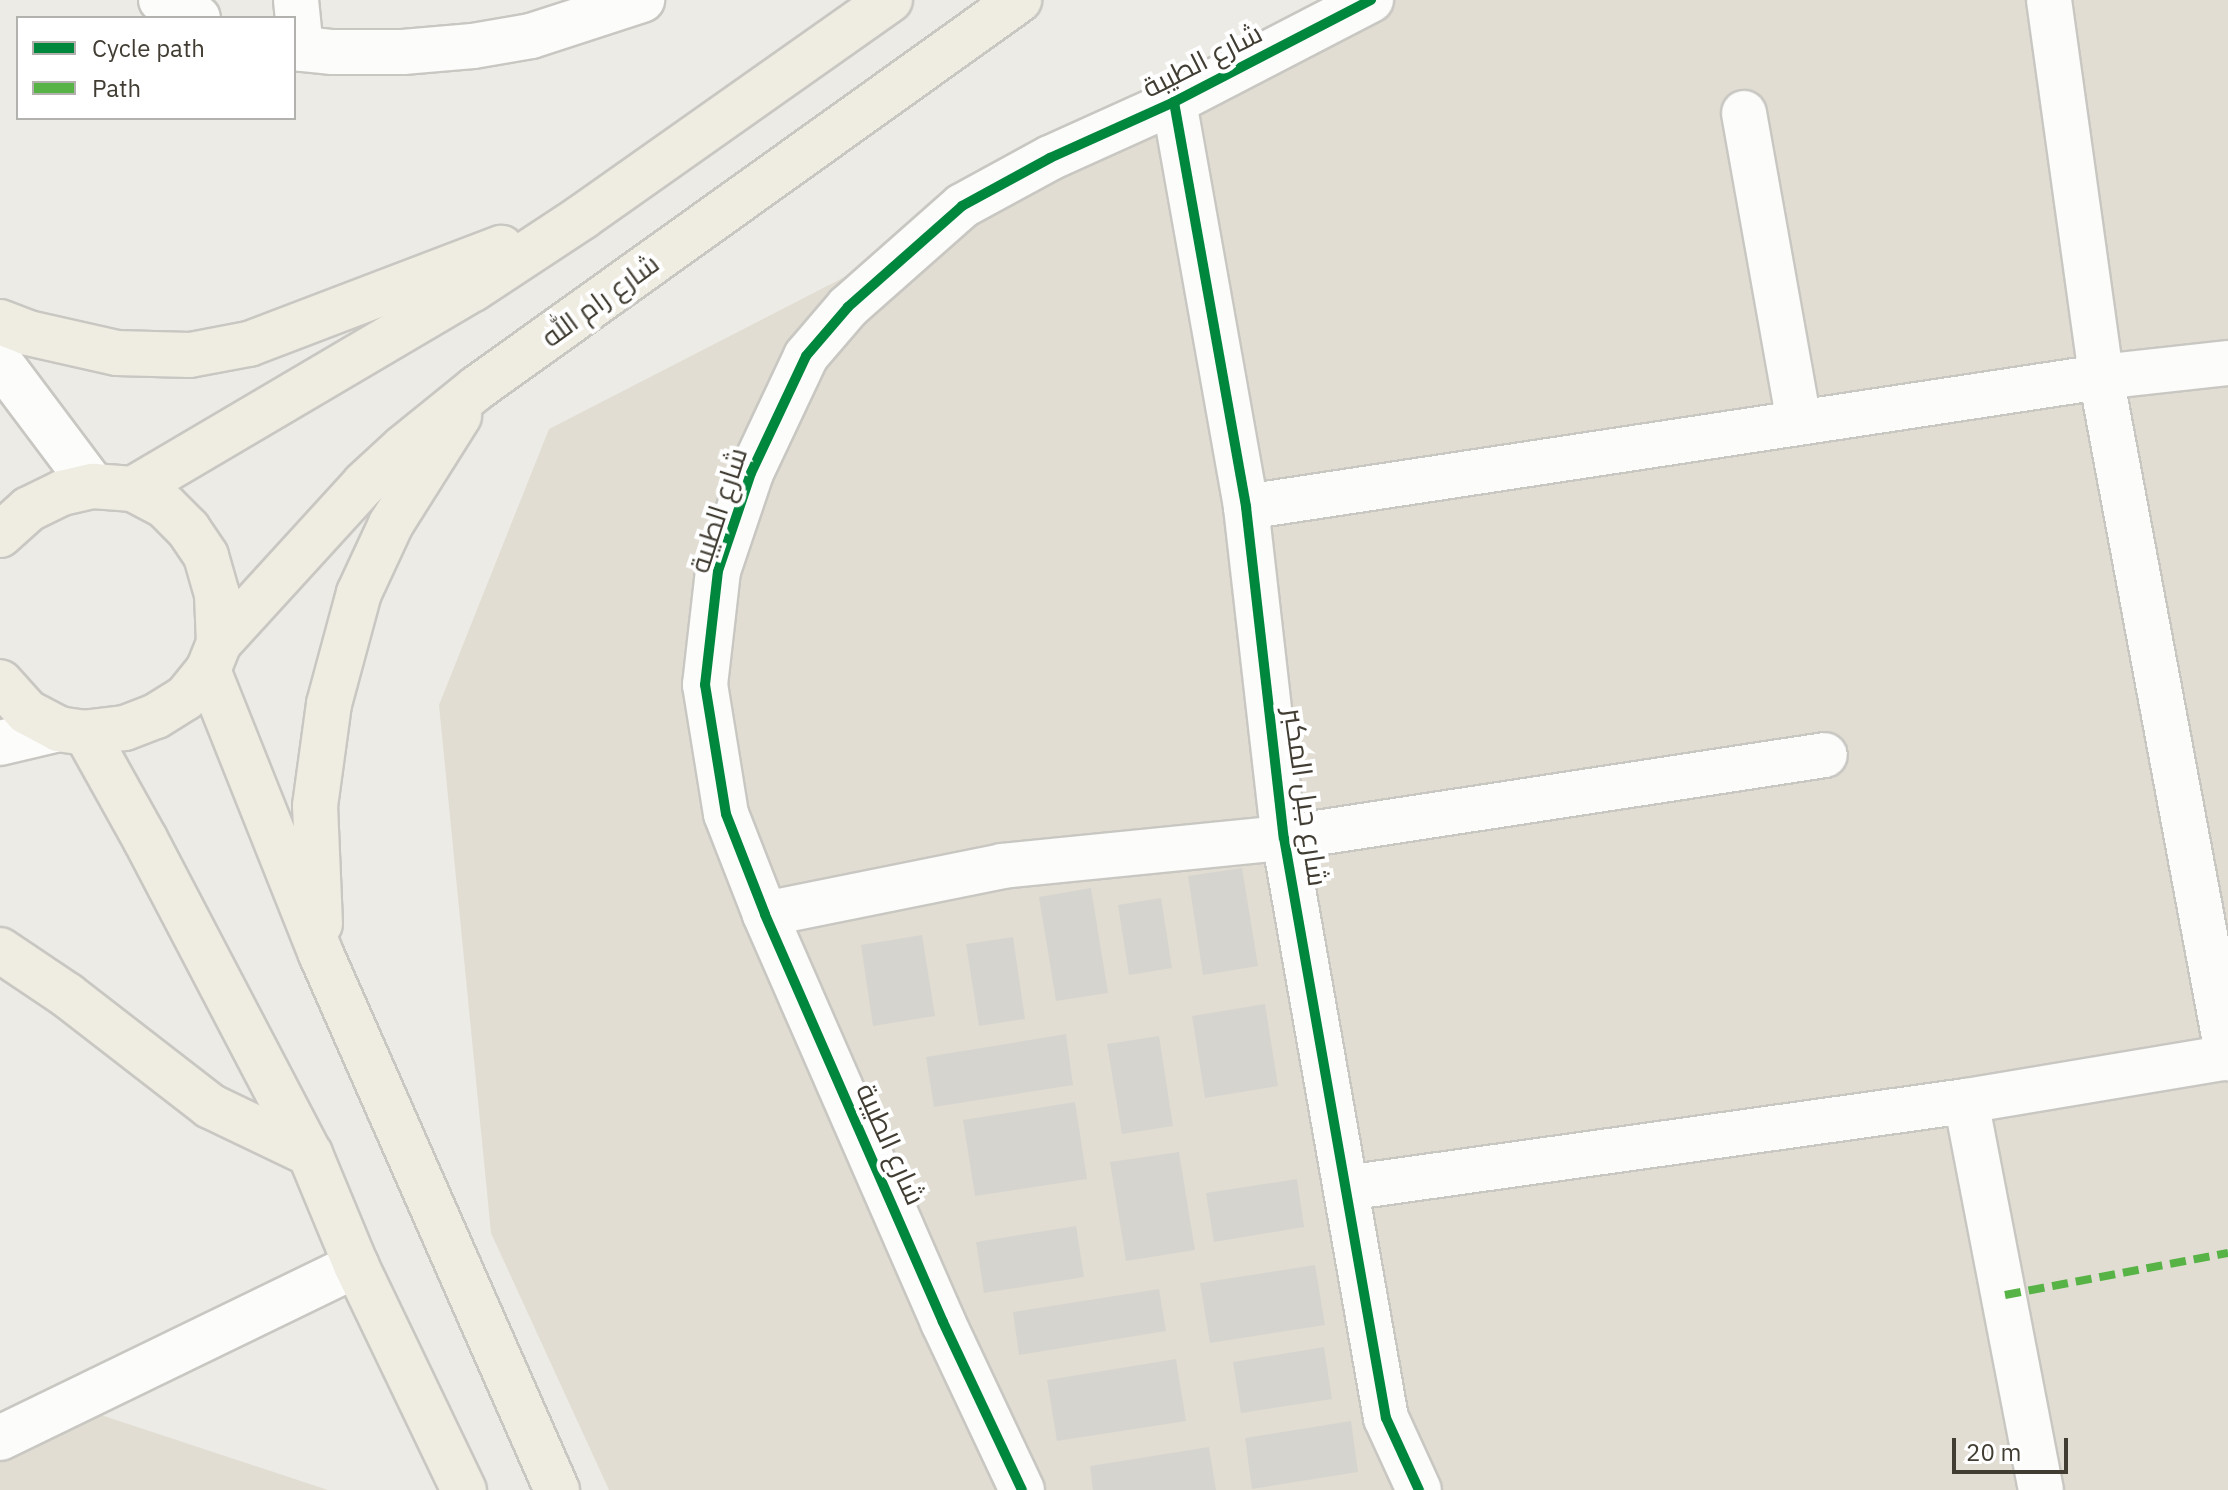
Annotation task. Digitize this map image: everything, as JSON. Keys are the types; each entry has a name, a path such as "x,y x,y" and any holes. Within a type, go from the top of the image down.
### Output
{"main road":[{"path":"0,535 29,509 62,493 113,488 473,289 582,217 890,0"},
{"name":"شارع رام الله","path":"72,731 124,728 156,716 185,698 213,657 364,484 404,447 477,388 1019,0"},
{"path":"0,322 28,333 117,353 190,355 249,344 582,217"},
{"path":"321,954 315,806 329,704 359,593 391,524 477,388"},
{"path":"113,488 165,506 188,529 206,556 217,594 213,657 321,954 557,1490"},
{"path":"0,682 27,712 72,731 160,865 310,1154 356,1265 464,1490"},
{"path":"0,950 67,995 210,1106 310,1154"}],"street":[{"path":"161,0 194,16"},
{"path":"296,0 297,48 403,52 473,46 531,36 642,0"},
{"name":"شارع الطيبة","path":"1022,1490 943,1322 765,914 726,814 705,685 718,571 751,473 806,356 848,307 962,206 1050,158 1174,102 1371,0"},
{"path":"1346,1188 1966,1101 2228,1058 2101,377 2049,0"},
{"name":"شارع جبل المكبر","path":"1174,102 1246,507 1284,838 1386,1418 1419,1490"},
{"path":"1744,113 1799,421"},
{"path":"0,362 113,488"},
{"path":"1246,507 1799,421 2101,377 2228,363"},
{"path":"0,743 72,731"},
{"path":"765,914 1002,866 1284,838 1825,755"},
{"path":"1966,1101 2041,1490"},
{"path":"0,1438 356,1265"}],"shaded area":[{"path":"1383,0 2228,0 2228,1490 609,1490 491,1233 439,705 549,429"},
{"path":"83,1409 328,1490 0,1490 0,1433"}],"building":[{"path":"1242,868 1258,966 1203,975 1188,876"},
{"path":"1091,888 1108,993 1056,1001 1039,897"},
{"path":"1161,898 1172,968 1129,975 1118,905"},
{"path":"922,935 935,1016 873,1026 861,945"},
{"path":"1013,937 1025,1019 979,1026 966,944"},
{"path":"1265,1004 1278,1086 1205,1098 1192,1016"},
{"path":"1066,1034 1073,1085 934,1107 926,1057"},
{"path":"1159,1036 1173,1126 1122,1134 1107,1044"},
{"path":"1075,1102 1087,1179 975,1196 963,1120"},
{"path":"1179,1152 1195,1250 1126,1261 1110,1162"},
{"path":"1297,1179 1304,1227 1214,1242 1206,1193"},
{"path":"1076,1226 1084,1277 984,1293 976,1242"},
{"path":"1315,1265 1325,1325 1210,1343 1200,1283"},
{"path":"1159,1289 1166,1331 1019,1355 1013,1312"},
{"path":"1324,1347 1332,1399 1241,1413 1233,1362"},
{"path":"1176,1359 1186,1421 1057,1441 1047,1380"},
{"path":"1351,1421 1358,1472 1252,1489 1245,1438"},
{"path":"1209,1447 1216,1490 1093,1490 1090,1466"}],"marked path":[{"path":"2005,1295 2228,1253"}],"cycle path":[{"path":"1022,1490 943,1322 765,914 726,814 705,685 718,571 751,473 806,356 848,307 962,206 1050,158 1174,102 1371,0"},
{"path":"1174,102 1246,507 1284,838 1386,1418 1419,1490"}]}
